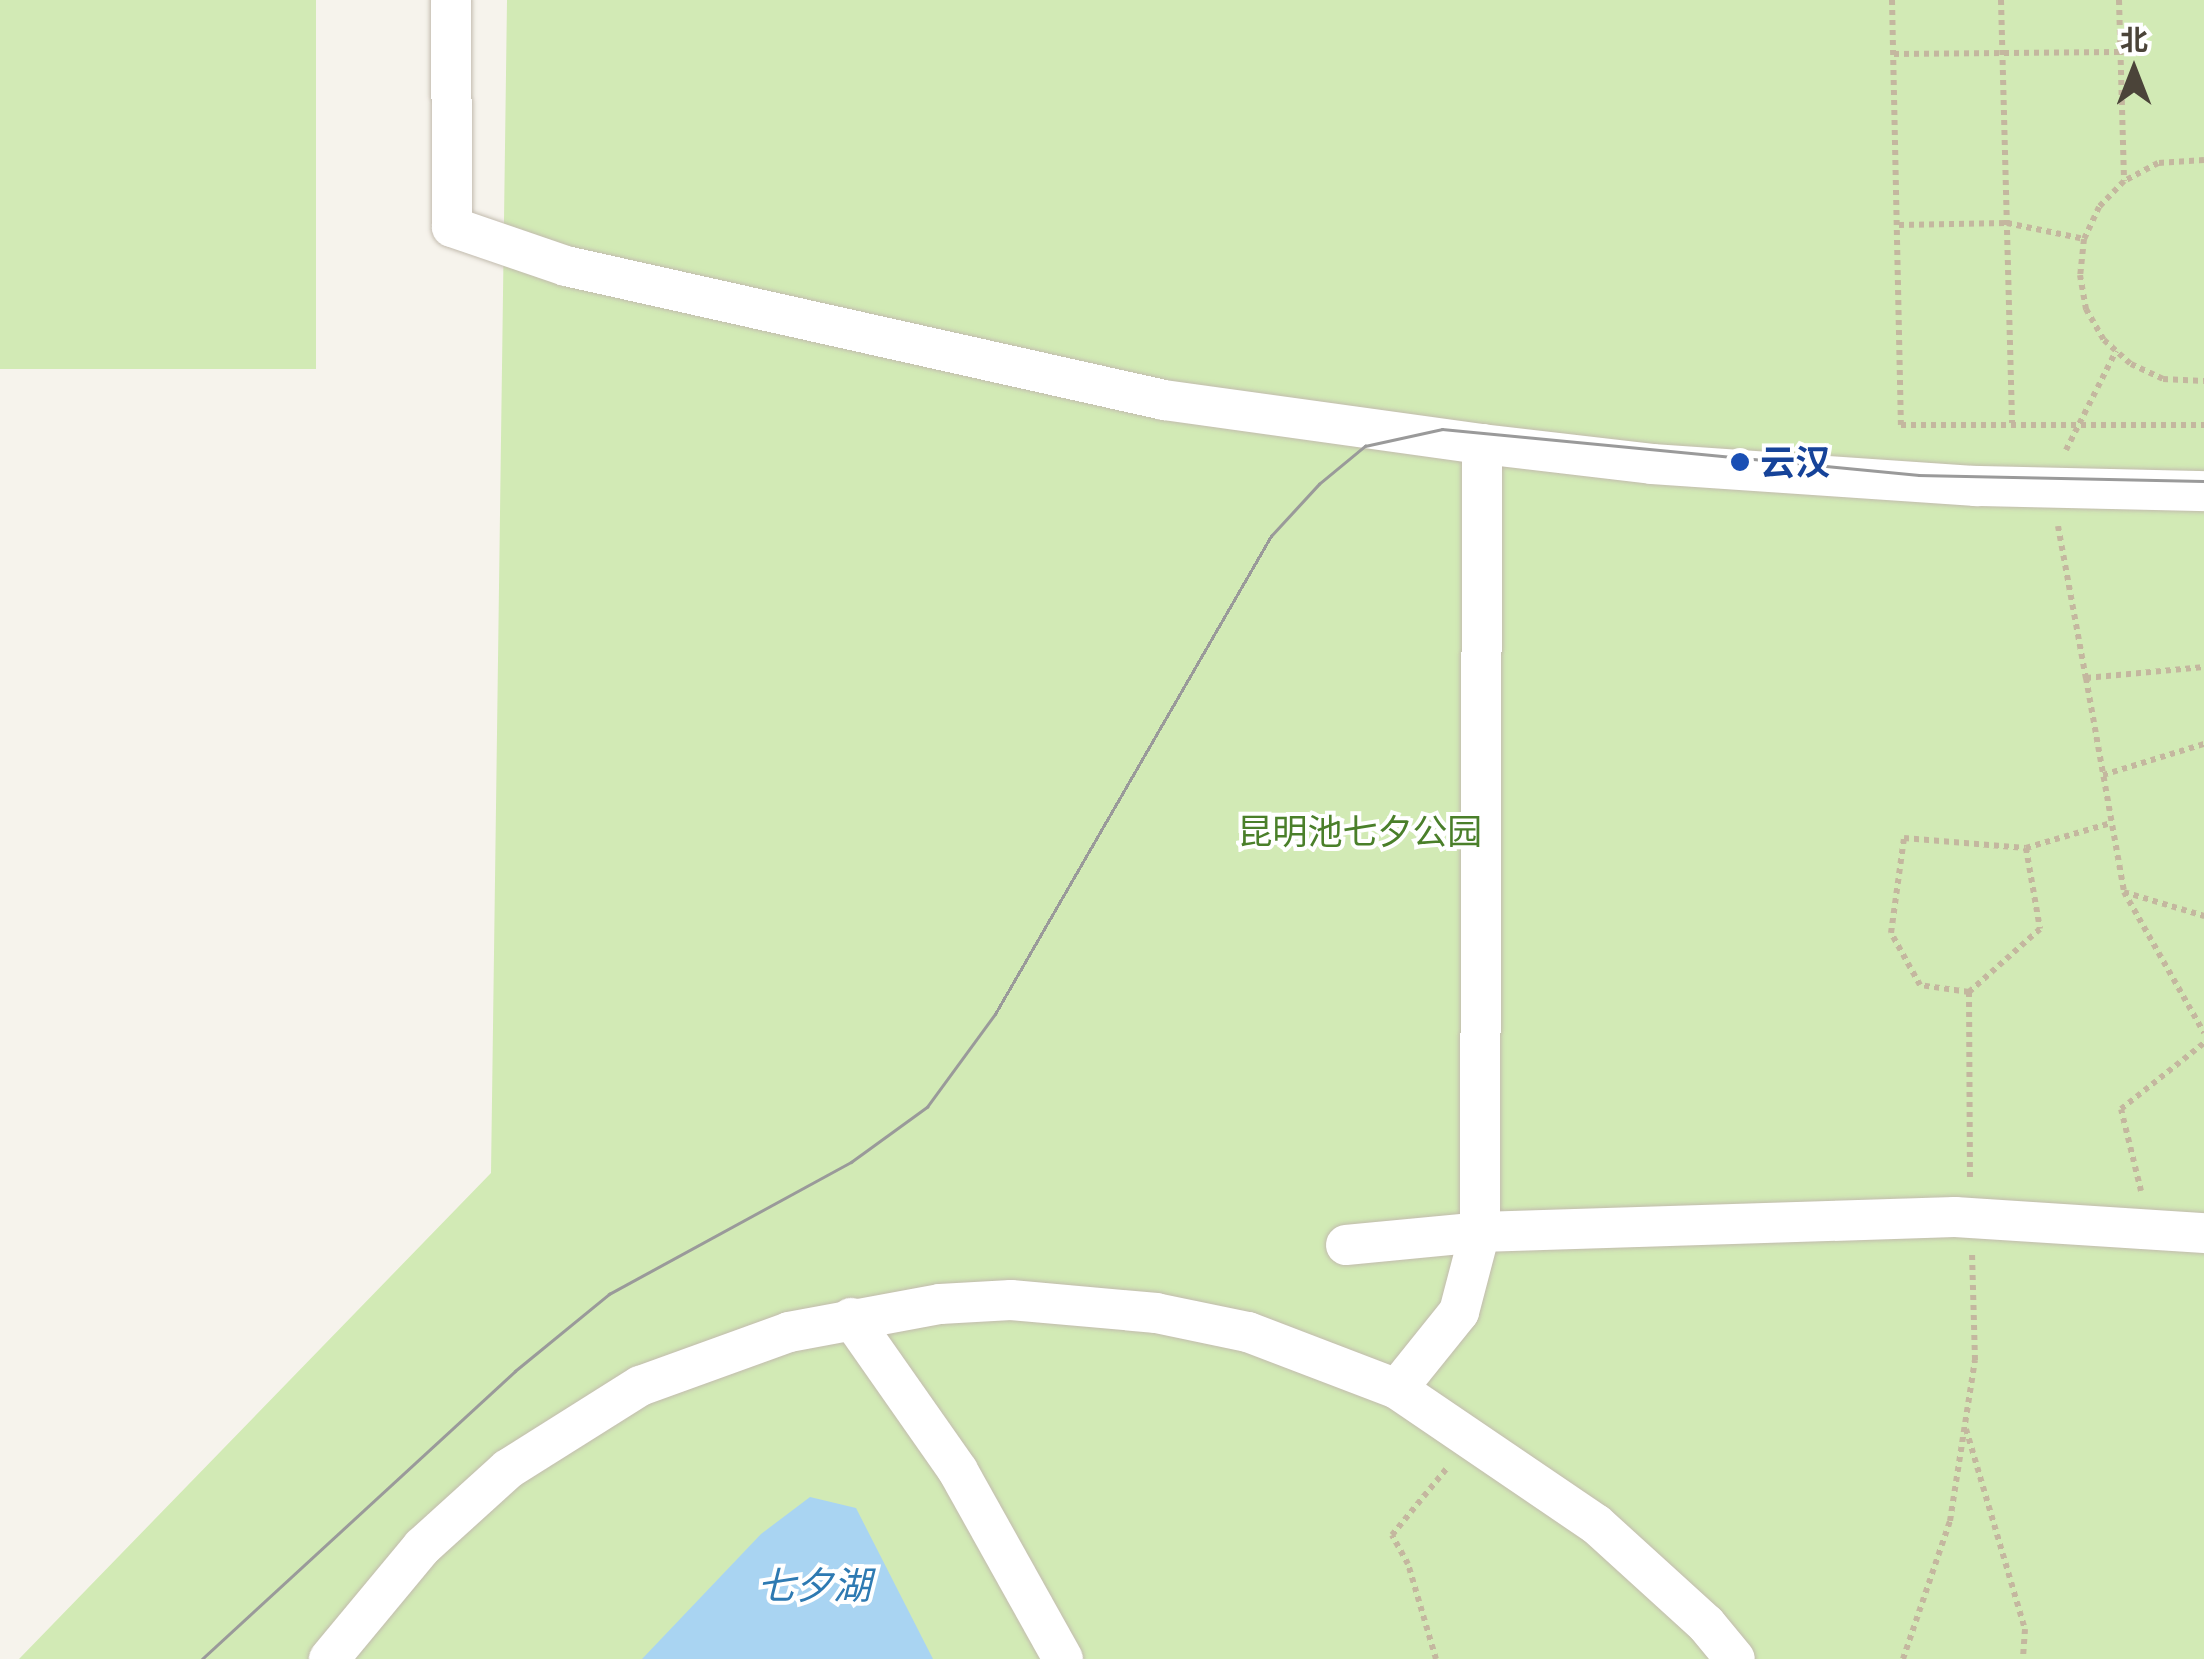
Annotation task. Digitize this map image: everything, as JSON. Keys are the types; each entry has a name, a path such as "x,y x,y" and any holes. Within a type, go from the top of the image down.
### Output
{"street":[{"path":"451,0 452,227 566,266 878,340 1164,400 1482,444 1652,464 2204,491"},
{"path":"1397,1388 1459,1312 1480,1232 1482,444"},
{"path":"1346,1245 1480,1232 1970,1218 2150,1226 2204,1233"},
{"path":"329,1659 422,1548 508,1469 568,1428 702,1359 851,1318 1011,1300 1156,1313 1248,1332 1397,1388 1596,1524 1706,1624 1734,1659"},
{"path":"851,1318 958,1470 1063,1659"}],"path":[{"path":"1892,0 1901,425 2204,425"},
{"path":"2001,0 2012,423"},
{"path":"2119,0 2124,181"},
{"path":"1894,54 2120,52"},
{"path":"2204,160 2158,163 2124,181 2099,207 2084,239 2080,275 2086,309 2116,351 2163,378 2204,381"},
{"path":"1898,225 2007,224 2084,239"},
{"path":"2116,351 2062,458 2058,532 2124,892 2204,1033"},
{"path":"2086,678 2204,667"},
{"path":"2103,774 2204,744"},
{"path":"1969,992 1920,985 1891,933 1904,838 2026,848 2112,823"},
{"path":"1904,1659 1950,1520 1975,1360 1969,992 2040,929 2026,848"},
{"path":"2124,892 2204,916"},
{"path":"2150,1226 2121,1109 2204,1043"},
{"path":"1965,1424 2025,1629 2023,1659"},
{"path":"1436,1659 1408,1564 1392,1535 1472,1437"}],"green space":[{"path":"0,0 316,0 316,369 0,369"},
{"name":"昆明池七夕公园","path":"507,0 2204,0 2204,1659 19,1659 491,1173"}],"water":[{"name":"七夕湖","path":"810,1497 856,1508 933,1659 642,1659 761,1534"}],"tram line":[{"path":"202,1659 515,1371 609,1294 851,1162 927,1107 995,1014 1271,536 1319,484 1365,446 1442,429 1919,475 2204,481"}],"place":[{"name":"云汉","path":"1740,462"}]}
